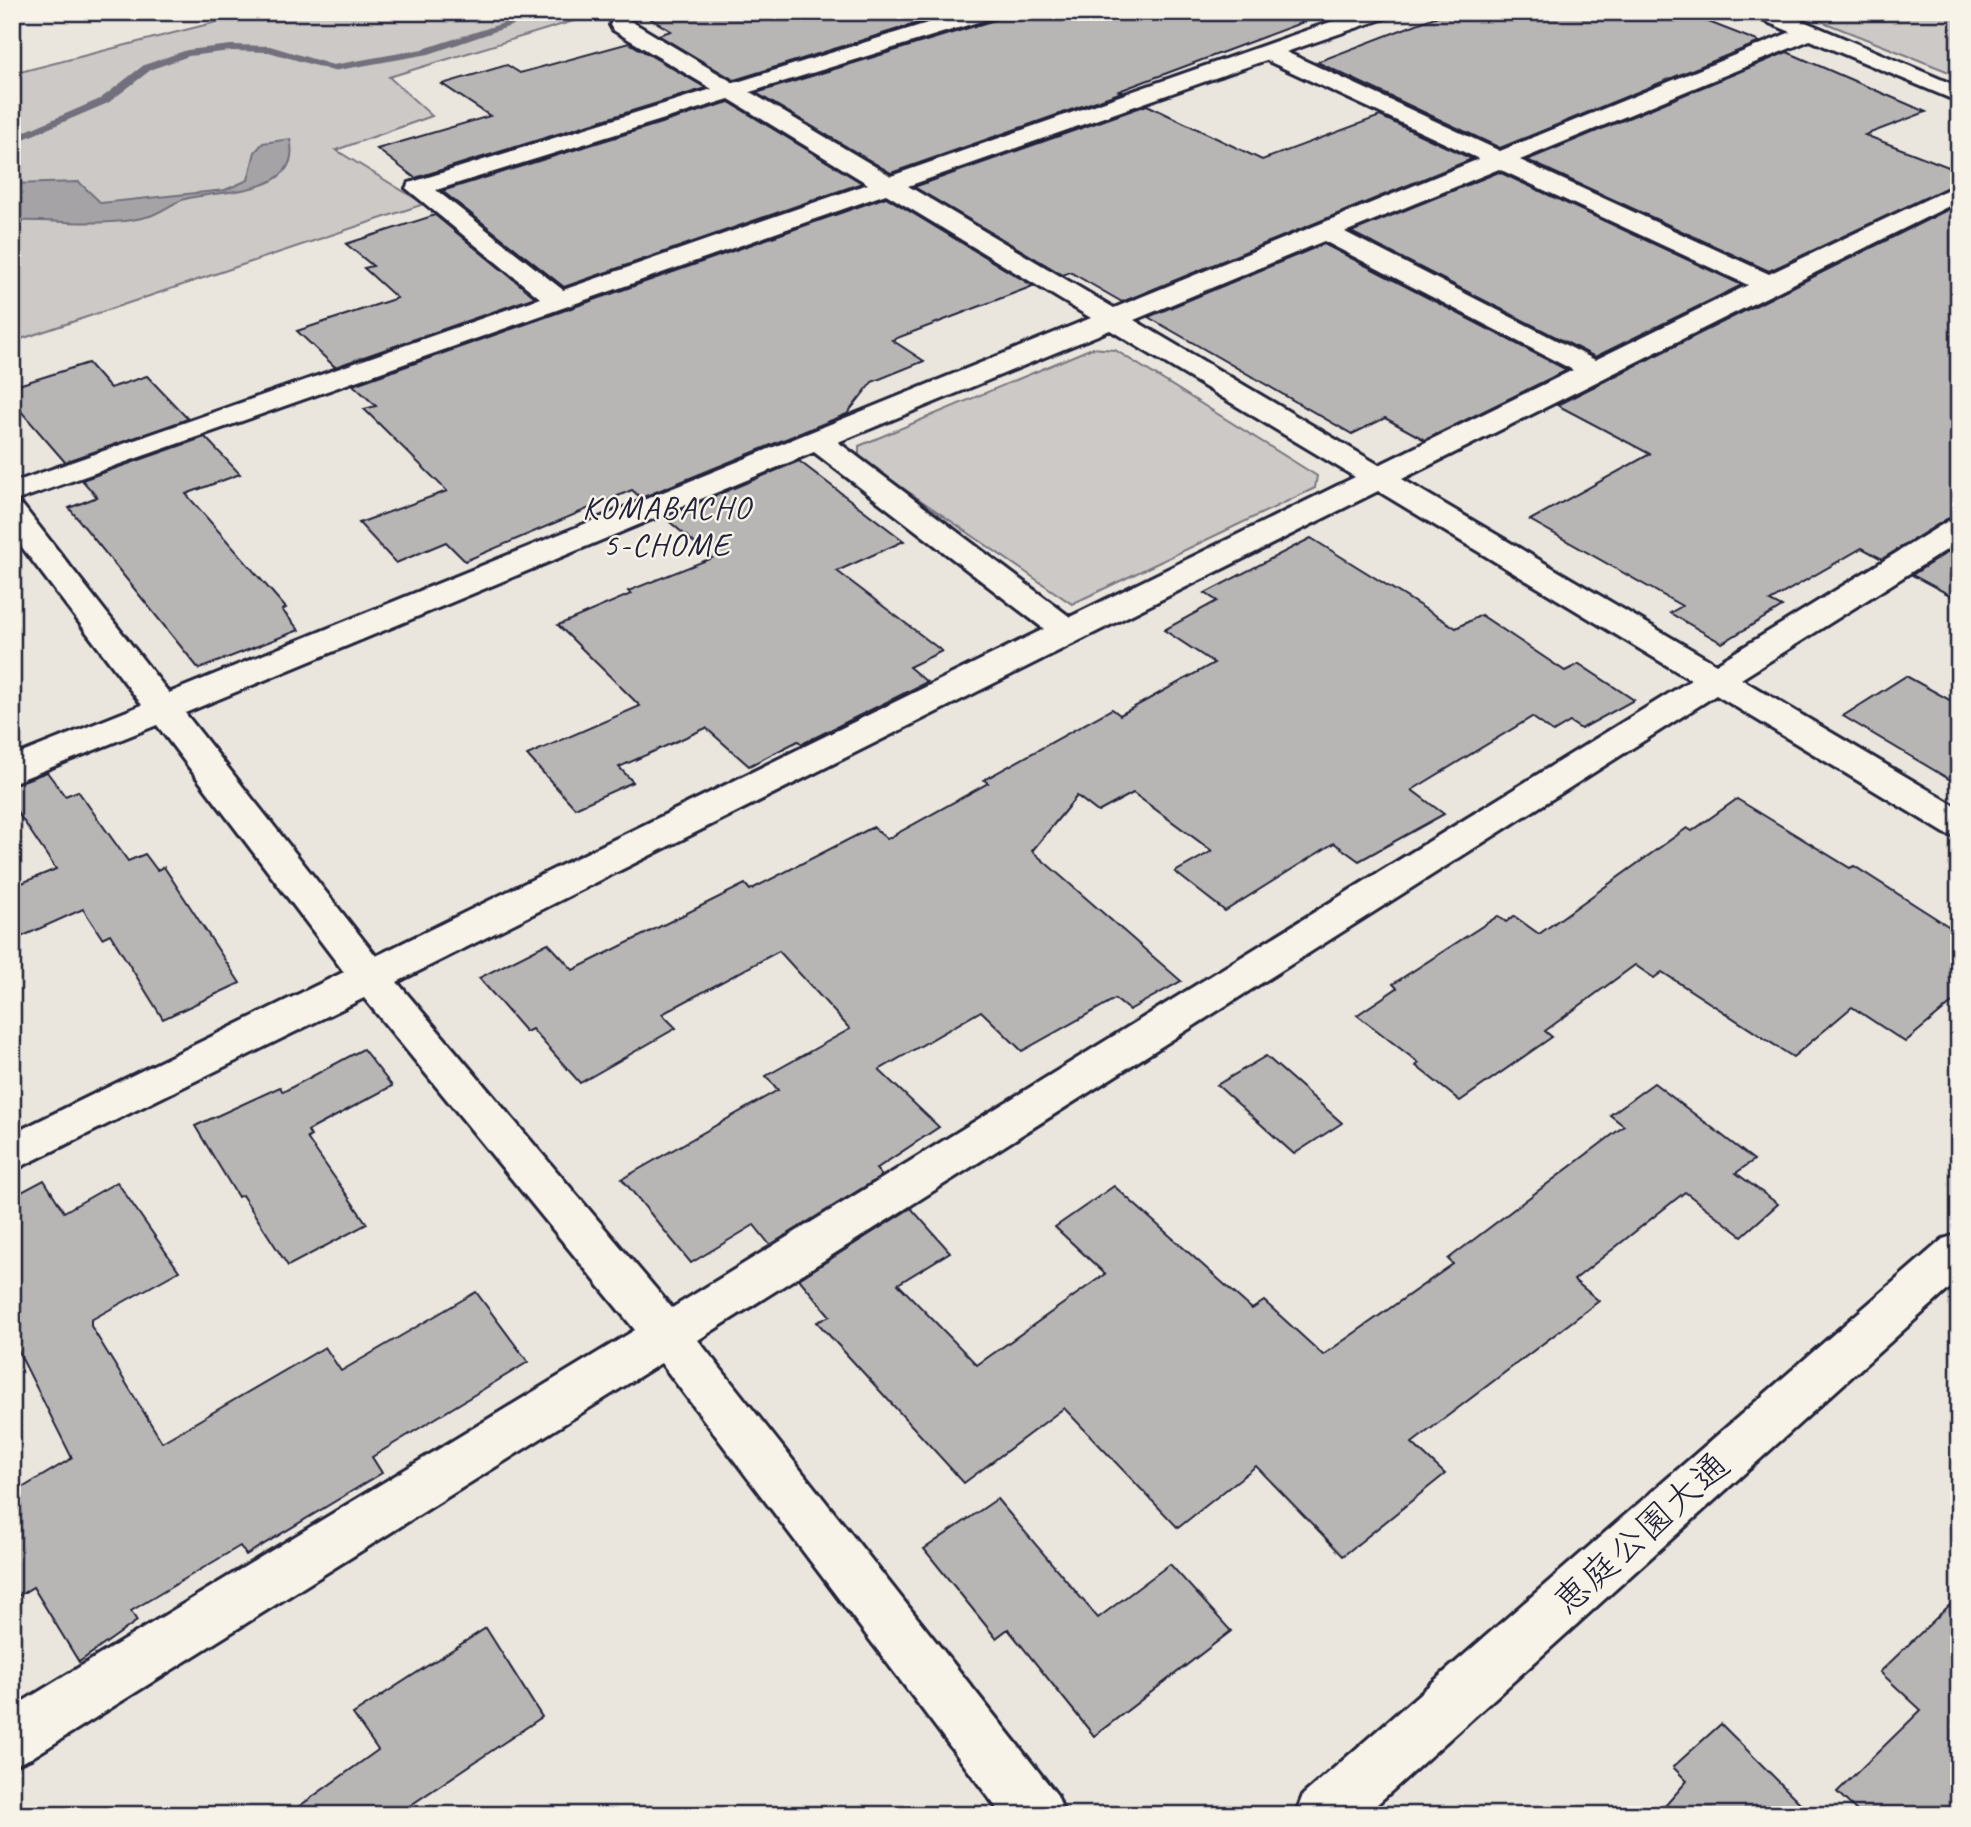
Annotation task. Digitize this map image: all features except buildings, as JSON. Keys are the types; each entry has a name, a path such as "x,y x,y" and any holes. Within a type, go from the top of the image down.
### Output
{"street":[{"path":"560,301 418,188 986,12"},
{"path":"12,493 1380,12"},
{"path":"1763,12 1959,95"},
{"path":"621,25 891,183 1714,681 1959,825"},
{"path":"12,771 815,439 1327,233 1497,158 1810,32"},
{"path":"1267,52 1768,284"},
{"path":"12,1154 1066,630 1959,191"},
{"path":"1327,233 1594,370"},
{"path":"815,439 1066,630"},
{"path":"12,513 166,708 370,977 667,1335 1037,1815"},
{"path":"12,1739 667,1335 1959,528"},
{"name":"恵庭公園大通","path":"1323,1815 1959,1252"}],"shaded area":[{"path":"256,12 603,12 389,77 432,116 336,150 424,204 12,342 12,74"},
{"path":"1798,12 1959,12 1959,76"},
{"path":"290,139 291,158 284,171 272,181 255,187 185,199 151,216 130,220 96,223 12,221 12,184 79,182 101,203 225,190 248,180 255,152 263,143"},
{"path":"1092,348 1115,350 1317,476 1315,488 1072,604 859,458 859,446"}],"waterway":[{"path":"12,141 104,101 148,67 187,53 231,48 270,49 333,68 425,52 547,12"}],"district":[{"name":"KOMABACHO 5-CHOME","path":"667,526"}]}
